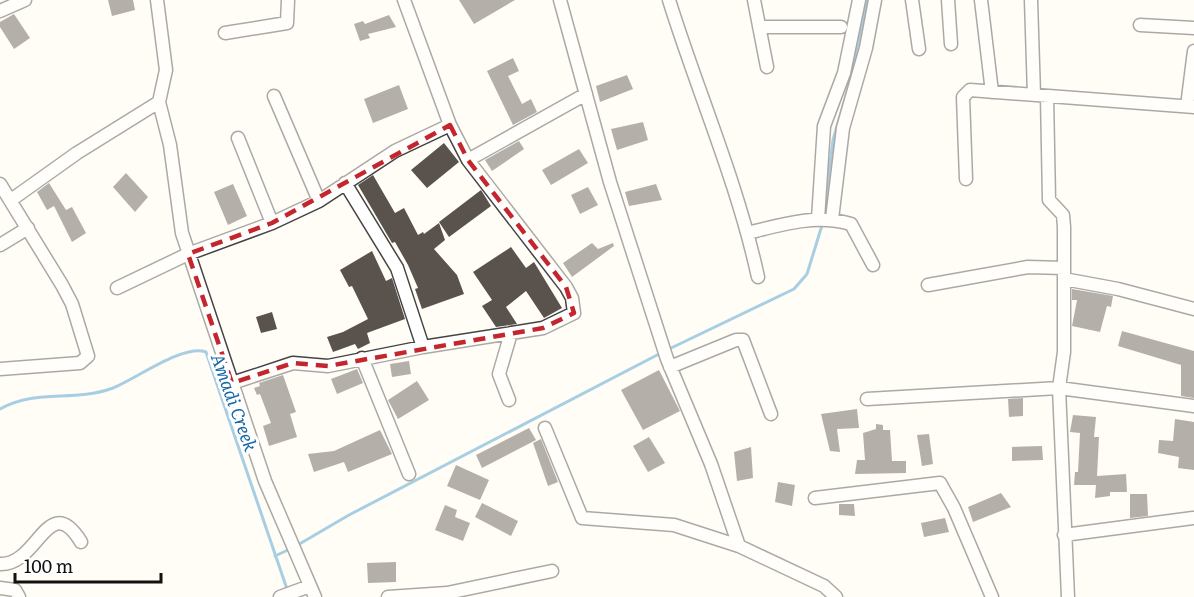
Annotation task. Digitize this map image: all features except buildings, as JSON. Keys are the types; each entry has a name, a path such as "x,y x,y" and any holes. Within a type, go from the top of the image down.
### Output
{"street":[{"path":"0,11 25,0"},
{"path":"157,0 166,70 159,102 170,145 182,233 265,481 294,546 309,591 280,597"},
{"path":"225,33 287,23 288,0"},
{"path":"232,383 293,363 328,366 423,346 511,333 555,323 573,315 574,306 566,287 468,160 450,125 404,0"},
{"path":"560,0 610,182 668,363 711,464 739,546"},
{"path":"669,0 686,56 728,166 748,233 758,277"},
{"path":"754,0 767,67"},
{"path":"818,219 825,126 844,73 859,0"},
{"path":"832,219 843,128 866,48 875,0"},
{"path":"912,0 919,49"},
{"path":"948,0 951,44"},
{"path":"981,0 992,92"},
{"path":"1031,0 1034,95"},
{"path":"1140,25 1194,28"},
{"path":"759,27 842,27"},
{"path":"966,179 963,97 970,90 1190,106 1194,51"},
{"path":"468,160 586,94"},
{"path":"274,96 319,201"},
{"path":"1047,96 1049,200 1063,215 1064,352 1059,388 1068,597"},
{"path":"0,369 80,363 88,356 72,304 28,228 5,194 159,102"},
{"path":"117,288 188,254 272,223 319,201 395,152 450,125"},
{"path":"238,138 272,223"},
{"path":"345,183 397,268 423,346"},
{"path":"748,233 818,219 832,219 851,224 873,265"},
{"path":"0,245 28,228"},
{"path":"928,285 1028,267 1064,273 1194,309"},
{"path":"509,400 499,374 511,333"},
{"path":"668,363 736,339 743,340 771,414"},
{"path":"362,358 409,474"},
{"path":"867,399 1059,388 1194,406"},
{"path":"545,428 582,518 674,525 739,546 825,586 836,597"},
{"path":"815,498 940,483 954,508 992,597"},
{"path":"1064,535 1193,518"},
{"path":"0,564 16,562 50,526 58,522 64,522 71,527 81,542"},
{"path":"388,597 447,593 552,571"},
{"path":"0,588 15,590 19,597"}],"highlighted area":[{"path":"450,125 468,160 566,287 574,313 543,328 328,366 293,363 232,383 188,254 272,223"}],"waterway":[{"path":"824,213 833,140 849,85 867,0"},
{"path":"667,350 794,289 807,274 823,222"},
{"name":"Amadi Creek","path":"0,409 28,399 83,395 113,388 185,353 206,352 288,592"},
{"path":"296,546 349,515 661,353"},
{"path":"275,556 290,549"}]}
